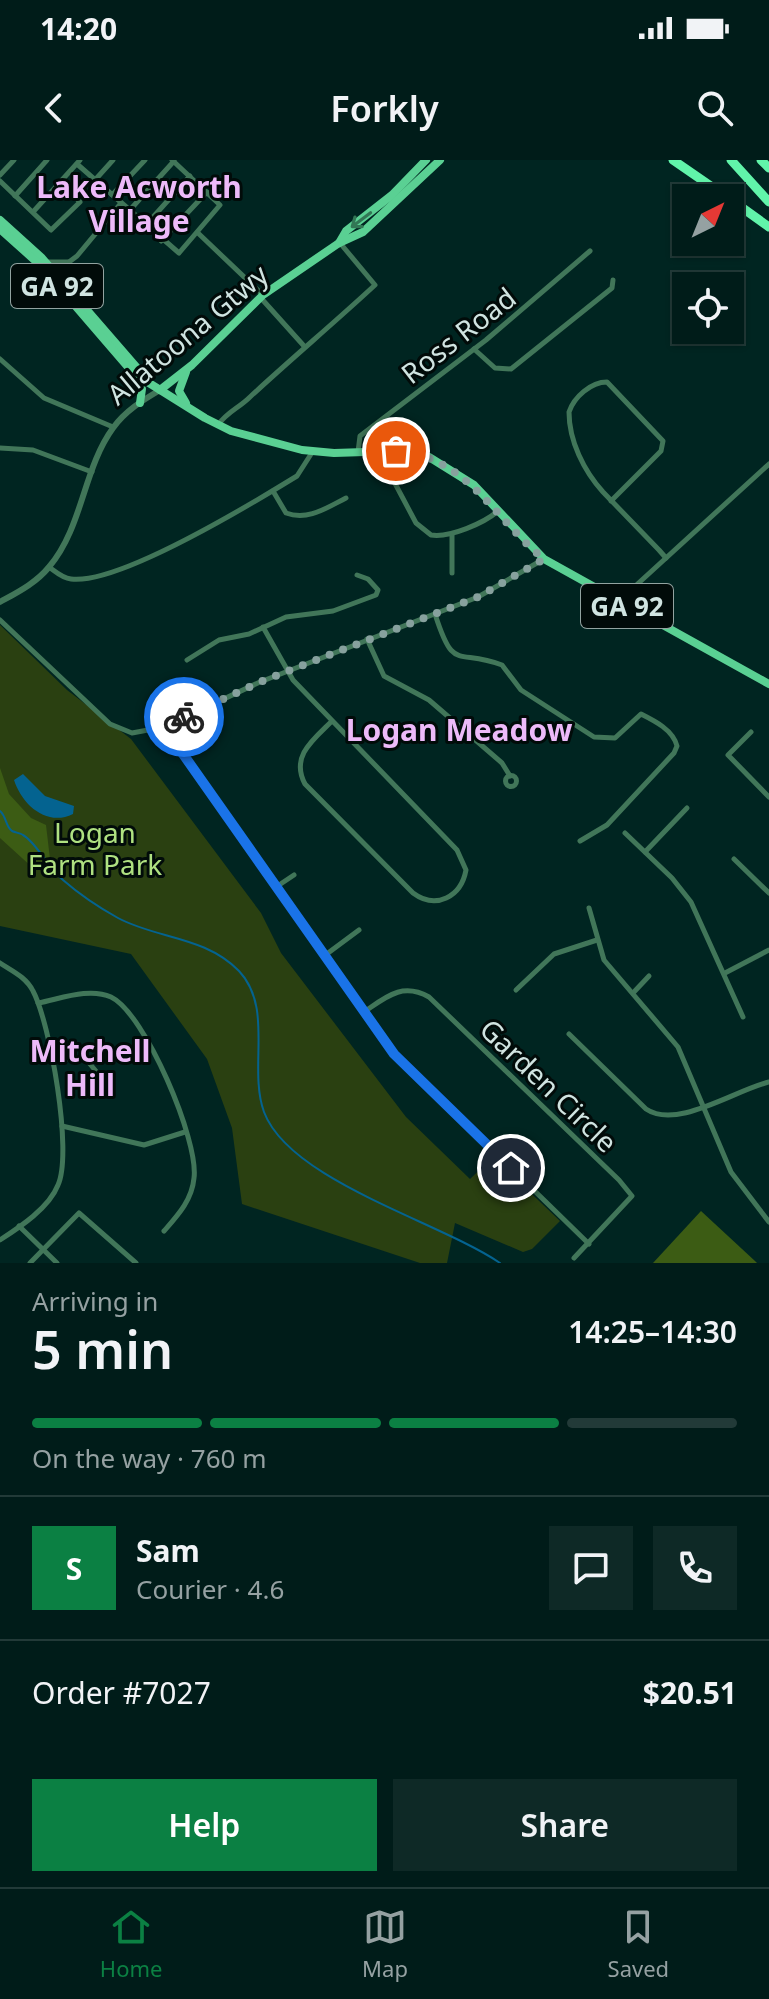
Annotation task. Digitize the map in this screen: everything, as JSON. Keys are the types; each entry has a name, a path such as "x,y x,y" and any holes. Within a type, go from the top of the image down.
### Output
{"highway":[{"path":"673,160 707,184"},
{"path":"731,160 769,202"},
{"path":"761,160 769,168"},
{"path":"744,210 769,227"}],"main road":[{"path":"339,243 346,231 392,195 426,160"},
{"path":"339,243 353,239 379,219 440,160"},
{"path":"0,220 42,258"},
{"name":"GA 92","path":"0,229 40,265 133,373 146,378"},
{"name":"Allatoona Gtwy","path":"160,390 189,367 262,296 339,243"},
{"name":"GA 92","path":"42,258 146,378 192,410 218,425 266,442 313,451 396,451 429,457 462,476 544,559 769,684"},
{"path":"189,367 179,391 192,410"},
{"path":"133,373 142,389 140,403"}],"street":[{"path":"14,160 0,178 15,196 54,229 80,202 60,182"},
{"path":"15,196 47,160"},
{"path":"95,180 113,160"},
{"path":"112,195 145,160"},
{"path":"33,212 79,162 95,180 175,253 182,252 220,205 173,161 129,211"},
{"path":"145,226 190,176"},
{"path":"161,241 207,191"},
{"path":"66,285 69,262 121,203"},
{"path":"198,233 262,296 304,346"},
{"path":"218,425 375,285 339,243"},
{"name":"Ross Road","path":"358,452 360,436 474,349 590,251"},
{"path":"42,258 53,263 69,262"},
{"path":"474,349 495,368 511,369 612,288 613,280"},
{"path":"0,359 44,398 113,427"},
{"path":"611,501 661,451 663,441 607,382 600,382 575,400 568,418 584,466 611,501 666,558"},
{"name":"Allatoona Gtwy","path":"49,567 66,539 113,427 160,390"},
{"path":"0,448 42,453 92,472"},
{"path":"0,602 29,586 49,567 73,579 127,567 273,491 302,472 313,451"},
{"path":"619,601 769,464"},
{"path":"390,474 419,527 431,535 452,534 486,521 498,511"},
{"path":"273,491 286,513 294,516 306,516 346,498"},
{"path":"452,534 452,573"},
{"path":"0,620 110,724 132,733 164,727 367,639 493,590 544,559"},
{"path":"187,660 219,640 286,617 348,607 376,595 376,586 357,575"},
{"path":"435,614 451,653 462,659 502,665 521,690 594,737 615,738 641,714 654,719 674,738 677,746 674,753 607,825 580,841"},
{"path":"263,627 288,672 457,850 466,870 461,885 449,898 431,902 413,893 305,784 299,768 302,754 332,721"},
{"path":"367,639 384,676 439,707 502,763 510,776"},
{"path":"164,727 394,1054 589,1244"},
{"path":"751,732 728,755 769,797"},
{"path":"645,852 687,808"},
{"path":"625,833 691,902 743,1017"},
{"path":"734,859 769,893"},
{"path":"276,887 294,875"},
{"path":"589,908 597,940 609,968 678,1047 731,1172 769,1222"},
{"path":"324,956 359,930"},
{"path":"516,990 554,954 597,940"},
{"path":"725,973 769,950"},
{"path":"0,963 26,981 38,1003 62,1126 62,1171 58,1187 19,1226 0,1240"},
{"path":"633,993 649,976"},
{"name":"Garden Circle","path":"364,1012 396,991 410,990 429,997 619,1180 632,1196 574,1258"},
{"path":"38,1003 98,993 126,1007 162,1067 194,1159 193,1186 184,1208 164,1231"},
{"path":"569,1034 653,1113 678,1116 769,1082"},
{"path":"51,1060 85,1058 100,1076 101,1090"},
{"path":"62,1126 144,1145 185,1132"},
{"path":"30,1263 79,1213 136,1263"},
{"path":"19,1226 57,1263"}],"green space":[{"name":"Logan Farm Park","path":"0,625 67,690 131,739 261,913 281,953 406,1117 470,1179 493,1157 560,1221 532,1249 523,1252 455,1223 447,1263 420,1263 242,1204 232,1128 207,1059 131,954 0,926"},
{"path":"0,768 9,794 31,818 46,825 50,859 33,868 0,838"},
{"path":"701,1211 755,1261 757,1263 653,1263"}],"water":[{"path":"23,774 45,796 74,806 73,814 54,818 29,805 14,780"}],"waterway":[{"path":"0,811 12,831 28,838 58,875 90,900 133,925 211,951 239,971 255,1002 258,1077 264,1112 279,1137 303,1159 369,1198 500,1263"}],"way so far":[{"path":"184,717 260,682 478,597 518,577 544,559 462,476 429,457 396,451"}],"district":[{"name":"Lake Acworth Village","path":"139,203"},
{"name":"Logan Meadow","path":"459,729"},
{"name":"Mitchell Hill","path":"90,1067"}],"route":[{"path":"184,717 164,727 394,1054 511,1168"}]}
